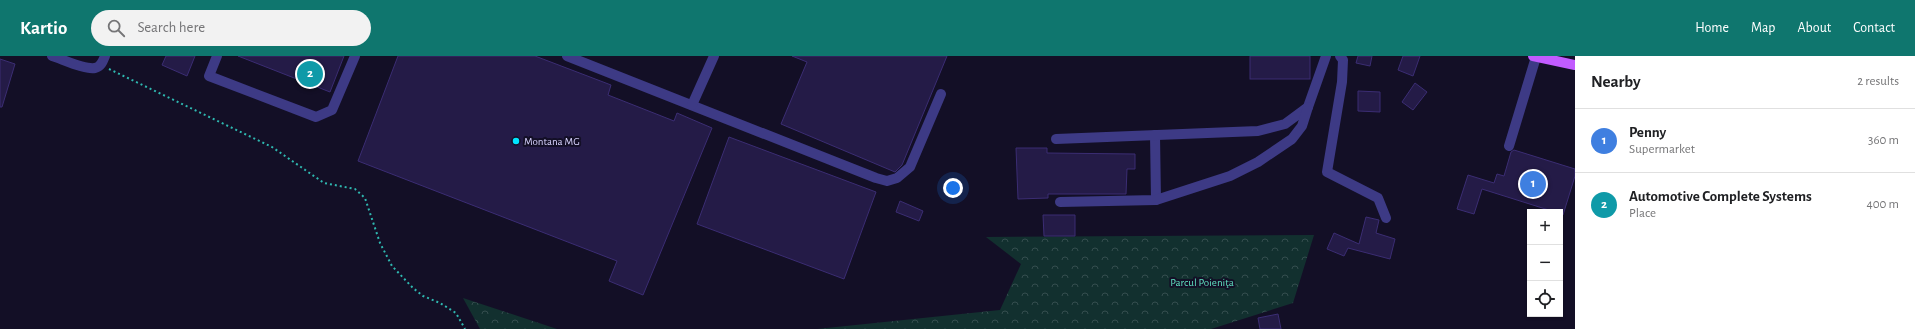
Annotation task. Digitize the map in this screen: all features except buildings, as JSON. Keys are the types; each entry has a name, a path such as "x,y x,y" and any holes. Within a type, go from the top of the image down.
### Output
{"main road":[{"path":"1534,56 1575,65"}],"lane":[{"path":"52,56 86,67 95,68 103,60"},
{"path":"217,56 209,76 316,117 332,110 355,56"},
{"path":"567,56 876,178 887,181 897,178 910,168 941,94"},
{"path":"692,105 714,56"},
{"path":"1060,202 1156,200 1230,176 1258,162 1292,139 1302,126 1326,56"},
{"path":"1340,56 1343,60 1342,82 1326,172 1378,198 1386,218"},
{"path":"1509,146 1534,56"},
{"path":"1056,139 1258,131 1285,124 1308,107"},
{"path":"1155,135 1156,200"}],"path":[{"path":"103,60 272,147 324,183 355,189 365,198 380,243 392,266 418,292 456,313 465,329"}],"green space":[{"name":"Parcul Poieniţa","path":"1314,235 1293,303 1211,329 817,329 1000,310 1021,264 986,237"},
{"path":"463,298 557,329 480,329"}],"place":[{"name":"Automotive Complete Systems","path":"310,74"},
{"name":"Montana MG","path":"516,141"},
{"name":"Penny","path":"1533,184"}]}
